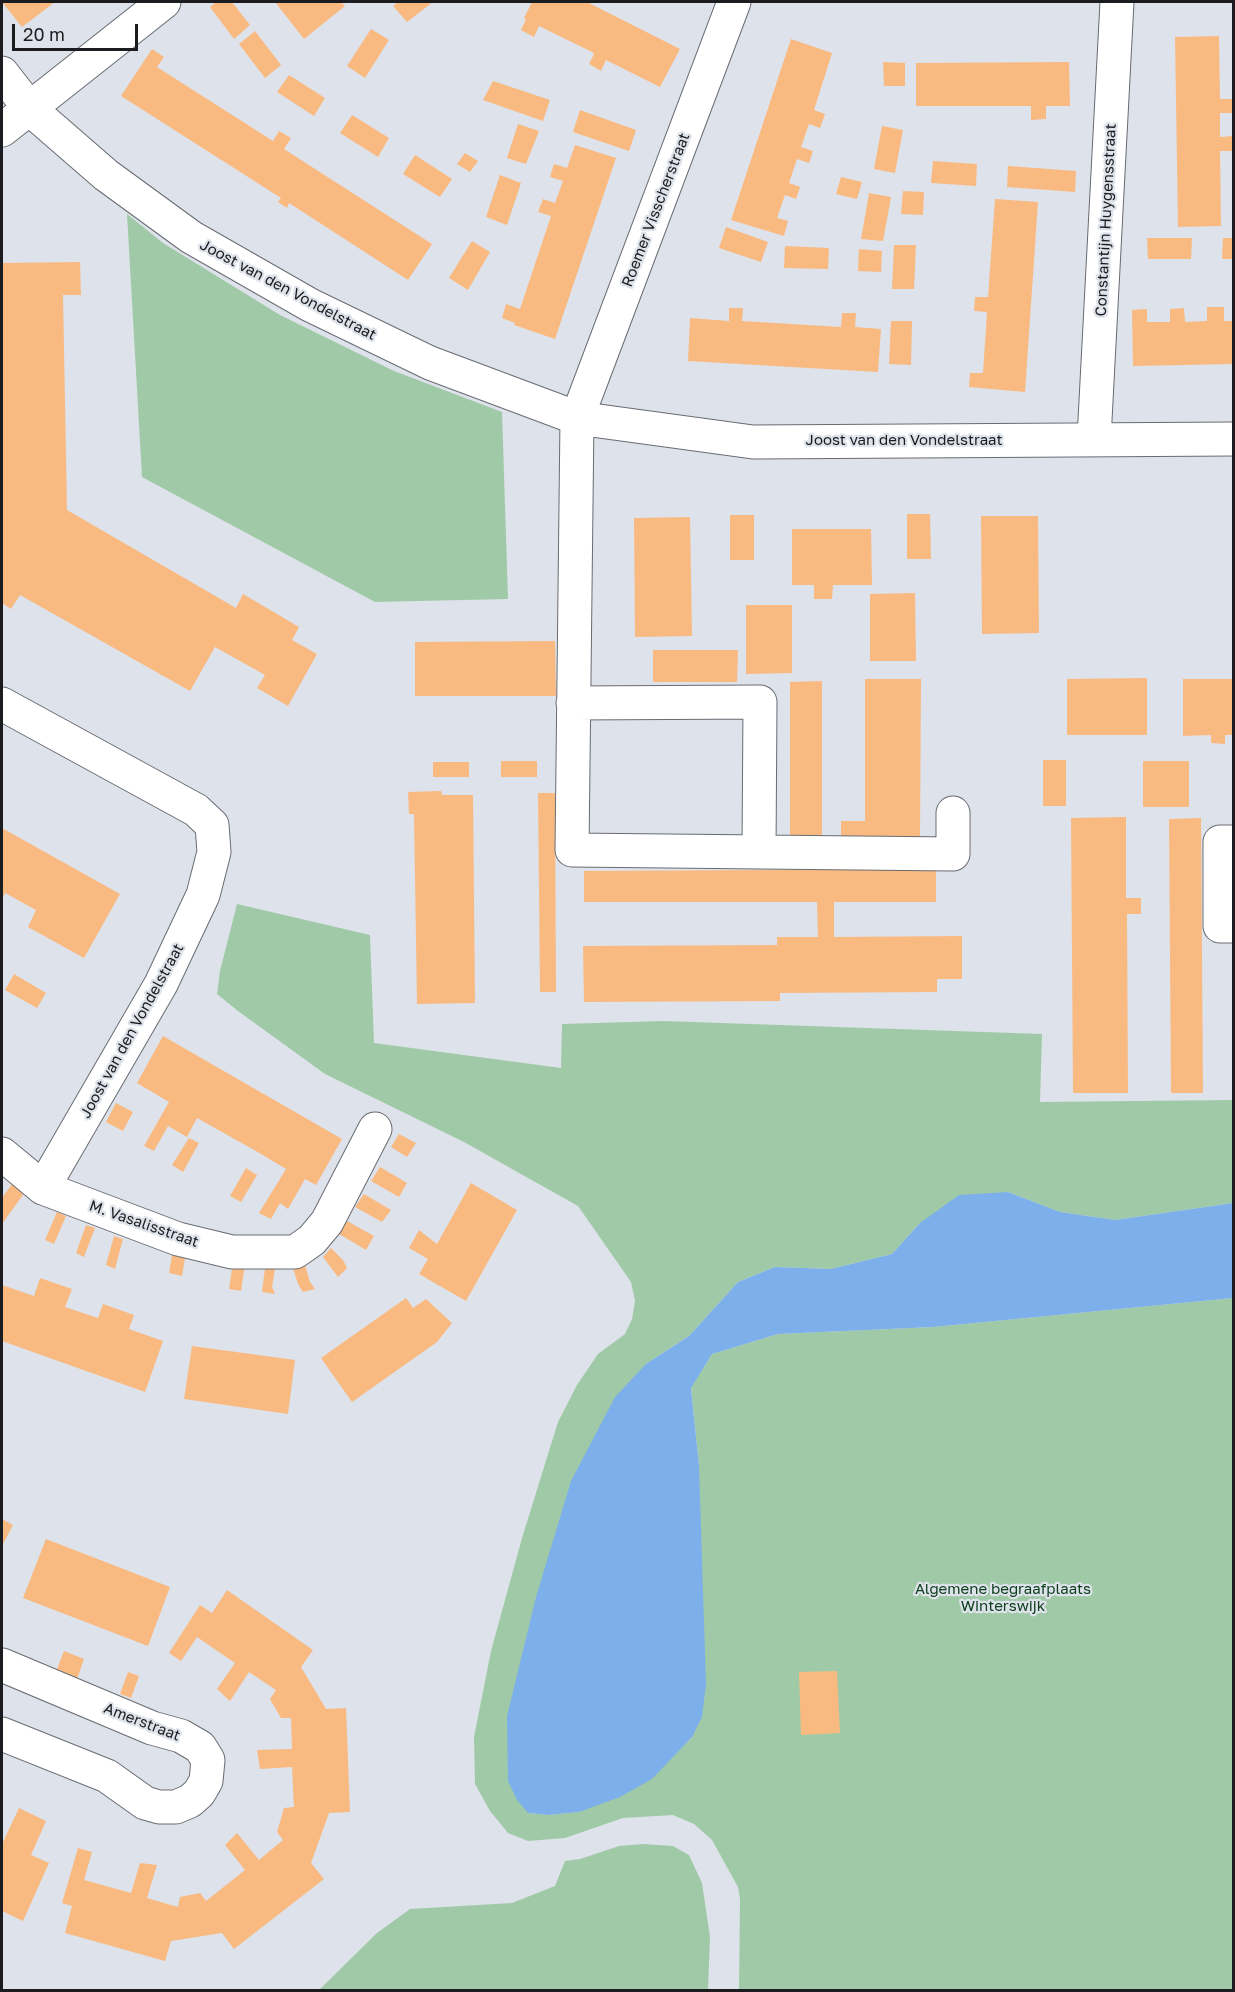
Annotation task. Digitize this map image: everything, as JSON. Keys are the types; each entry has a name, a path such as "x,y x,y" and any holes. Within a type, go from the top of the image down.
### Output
{"street":[{"path":"2,130 164,2"},
{"name":"Roemer Visscherstraat","path":"577,418 734,2"},
{"name":"Constantijn Huygensstraat","path":"1094,439 1117,2"},
{"name":"Joost van den Vondelstraat","path":"2,73 30,109 106,175 190,237 300,300 430,363 577,418 753,441 1233,439"},
{"path":"577,418 572,850 953,854 953,813"},
{"path":"573,703 760,702 759,852"},
{"name":"Joost van den Vondelstraat","path":"2,704 196,810 212,825 214,852 203,895 161,984 43,1188"},
{"path":"1233,842 1220,842 1220,926 1233,926"},
{"name":"M. Vasalisstraat","path":"2,1154 43,1188 178,1239 232,1252 295,1252 312,1240 327,1222 375,1129"},
{"name":"Amerstraat","path":"2,1665 152,1728 181,1736 200,1747 208,1760 206,1781 199,1793 190,1800 176,1807 159,1807 145,1803 107,1776 2,1734"}],"green space":[{"path":"127,214 163,243 280,315 394,371 502,412 508,599 375,602 142,477"},
{"name":"Algemene begraafplaats Winterswijk","path":"237,904 370,935 374,1043 561,1068 562,1024 663,1021 1042,1034 1040,1102 1233,1100 1233,1203 1115,1220 1060,1212 1008,1192 920,1223 892,1254 831,1269 775,1267 738,1282 689,1336 646,1364 528,1813 549,1815 579,1812 676,1753 692,1737 699,1466 691,1387 712,1354 778,1334 933,1327 1233,1298 1233,1990 739,1990 740,1899 738,1887 712,1840 694,1824 673,1815 623,1818 565,1838 528,1841 508,1833 490,1811 475,1784 474,1737 491,1651 522,1538 558,1422 577,1385 598,1354 625,1334 632,1319 635,1301 631,1282 578,1206 464,1142 325,1074 217,994 220,971"},
{"path":"643,1844 673,1846 689,1855 702,1883 710,1937 708,1990 319,1990 377,1933 410,1909 512,1903 555,1886 565,1861 580,1859 619,1846"}],"water":[{"path":"1008,1192 1060,1212 1115,1220 1233,1203 1233,1298 933,1327 778,1334 712,1354 691,1388 699,1466 706,1684 702,1717 692,1737 652,1779 620,1797 579,1812 549,1815 528,1813 517,1800 508,1781 507,1716 536,1597 571,1481 615,1397 646,1364 689,1336 738,1282 775,1267 831,1269 892,1254 920,1223 959,1195"}],"building":[{"path":"2,2 55,2 22,27"},
{"path":"216,2 232,2 250,25 234,39 210,7"},
{"path":"275,2 341,2 345,6 304,39"},
{"path":"398,2 433,2 407,22 393,6"},
{"path":"532,2 587,2 680,49 660,87 606,60 601,71 589,64 594,54 592,52 539,26 534,37 521,30"},
{"path":"371,29 389,40 365,78 347,66"},
{"path":"255,31 281,65 265,78 239,44"},
{"path":"1219,36 1220,99 1233,99 1233,113 1220,113 1220,137 1233,136 1233,151 1220,151 1221,226 1178,227 1175,37"},
{"path":"791,39 832,53 814,110 825,114 820,128 809,124 801,147 813,151 809,163 797,159 789,183 800,187 796,199 785,195 777,218 788,221 784,236 731,220"},
{"path":"152,49 164,57 157,67 273,141 279,131 291,138 284,149 432,244 408,280 289,203 287,208 278,202 281,198 121,96"},
{"path":"883,62 905,63 905,86 884,86"},
{"path":"1069,62 1070,106 1046,106 1046,119 1031,120 1031,106 916,106 916,63"},
{"path":"289,75 325,98 314,116 277,92"},
{"path":"493,81 550,100 543,121 483,100"},
{"path":"580,110 636,130 629,151 573,132"},
{"path":"352,115 389,138 378,157 340,133"},
{"path":"518,124 539,131 526,164 507,158"},
{"path":"882,126 903,130 895,173 874,169"},
{"path":"575,145 616,158 555,339 514,325 515,323 502,318 506,304 520,309 551,216 538,212 543,199 555,203 563,181 550,177 554,164 567,168"},
{"path":"465,153 478,161 470,172 457,164"},
{"path":"415,155 452,179 440,197 403,174"},
{"path":"933,161 977,164 976,186 931,183"},
{"path":"1008,166 1076,171 1075,192 1007,187"},
{"path":"500,175 521,183 507,225 486,217"},
{"path":"841,177 862,182 857,199 836,194"},
{"path":"903,191 924,192 923,215 901,214"},
{"path":"869,193 891,197 883,241 861,239"},
{"path":"995,199 1038,202 1025,392 969,387 970,373 983,373 987,312 974,311 975,297 988,297"},
{"path":"726,227 768,242 761,262 719,248"},
{"path":"1147,238 1192,238 1191,259 1148,259"},
{"path":"1223,238 1233,238 1233,259 1222,259"},
{"path":"472,241 490,252 468,290 449,278"},
{"path":"894,245 916,245 914,289 892,289"},
{"path":"785,246 829,248 828,269 784,268"},
{"path":"859,249 882,251 881,272 858,271"},
{"path":"80,262 81,295 63,295 67,510 236,608 243,594 299,627 292,640 317,654 288,706 257,688 265,675 215,647 190,691 20,595 11,609 2,603 2,263"},
{"path":"1207,307 1224,307 1224,321 1233,321 1233,364 1133,366 1132,310 1147,309 1147,322 1170,322 1170,309 1184,308 1185,322 1207,321"},
{"path":"729,308 743,308 742,321 841,327 842,313 856,313 855,327 881,329 878,372 688,361 690,318 729,321"},
{"path":"891,321 912,321 911,365 889,364"},
{"path":"907,514 930,514 931,559 907,559"},
{"path":"730,515 754,515 754,560 730,560"},
{"path":"981,516 1038,516 1039,633 982,634"},
{"path":"690,517 692,636 635,637 634,518"},
{"path":"792,529 871,529 872,585 833,585 832,599 814,599 814,585 792,585"},
{"path":"915,593 916,661 870,661 870,594"},
{"path":"746,605 792,605 792,673 746,674"},
{"path":"555,641 556,696 415,696 415,642"},
{"path":"653,650 738,650 737,682 653,682"},
{"path":"1147,678 1147,735 1067,735 1067,679"},
{"path":"865,679 921,679 920,837 841,838 841,821 865,821"},
{"path":"1183,679 1233,679 1233,735 1225,735 1225,744 1211,743 1211,735 1183,736"},
{"path":"822,681 822,838 790,838 790,682"},
{"path":"1043,760 1066,760 1066,806 1043,806"},
{"path":"501,761 537,761 537,777 501,777"},
{"path":"1143,761 1189,761 1189,807 1143,807"},
{"path":"433,762 469,762 469,777 433,777"},
{"path":"441,791 442,795 473,795 475,1003 417,1004 414,814 409,814 408,792"},
{"path":"538,793 555,793 556,992 540,992"},
{"path":"1126,817 1126,898 1141,898 1141,914 1127,914 1128,1093 1073,1093 1071,818"},
{"path":"1201,818 1203,1093 1171,1093 1169,819"},
{"path":"2,828 120,894 84,958 28,927 36,910 5,893 2,899"},
{"path":"936,869 936,902 834,902 834,937 962,936 962,979 937,979 937,992 780,993 780,1001 584,1002 583,946 777,945 777,937 818,937 817,902 584,902 584,871"},
{"path":"14,974 46,993 37,1008 5,990"},
{"path":"163,1036 342,1139 316,1185 305,1179 288,1209 280,1203 271,1219 259,1213 286,1169 256,1151 197,1118 187,1137 168,1126 154,1151 144,1146 169,1102 137,1083"},
{"path":"116,1103 133,1112 123,1131 106,1122"},
{"path":"399,1134 416,1143 407,1157 391,1147"},
{"path":"189,1138 199,1143 183,1172 172,1165"},
{"path":"380,1167 407,1183 399,1197 371,1181"},
{"path":"246,1168 257,1175 241,1202 230,1196"},
{"path":"471,1183 517,1210 466,1301 419,1274 428,1259 409,1248 419,1230 437,1244"},
{"path":"12,1184 25,1192 2,1224 2,1198"},
{"path":"364,1194 391,1210 382,1222 355,1207"},
{"path":"57,1212 66,1216 54,1244 45,1240"},
{"path":"347,1221 374,1236 366,1250 339,1234"},
{"path":"86,1225 95,1228 84,1257 76,1253"},
{"path":"114,1236 123,1239 115,1269 106,1265"},
{"path":"331,1248 343,1260 347,1268 338,1277 323,1257"},
{"path":"172,1255 185,1258 182,1276 169,1273"},
{"path":"233,1262 245,1264 241,1291 229,1289"},
{"path":"305,1265 310,1282 315,1289 303,1292 293,1268"},
{"path":"265,1268 275,1269 272,1287 275,1294 262,1292"},
{"path":"40,1278 72,1289 65,1307 98,1318 103,1304 134,1315 129,1329 163,1341 145,1392 2,1341 2,1285 34,1296"},
{"path":"406,1298 413,1308 426,1299 452,1323 437,1342 352,1402 321,1358"},
{"path":"192,1346 295,1360 288,1414 184,1399"},
{"path":"2,1519 13,1525 2,1546"},
{"path":"46,1539 170,1587 148,1646 23,1598"},
{"path":"227,1590 313,1650 301,1667 326,1709 346,1708 350,1812 329,1813 311,1863 324,1879 234,1949 222,1933 171,1941 165,1961 65,1933 72,1906 62,1903 78,1848 92,1852 84,1880 131,1893 140,1863 157,1865 147,1898 178,1907 180,1897 200,1893 206,1901 245,1870 225,1845 237,1833 259,1860 283,1840 277,1832 284,1808 294,1807 292,1767 260,1769 257,1750 292,1749 291,1718 281,1718 270,1699 276,1690 249,1672 230,1701 217,1689 235,1663 197,1637 181,1661 169,1653 200,1605 212,1613"},
{"path":"64,1651 84,1659 76,1682 55,1674"},
{"path":"837,1671 840,1733 801,1735 799,1672"},
{"path":"128,1672 139,1676 131,1698 120,1694"},
{"path":"19,1808 46,1821 31,1855 49,1863 23,1921 2,1911 2,1842"}]}
